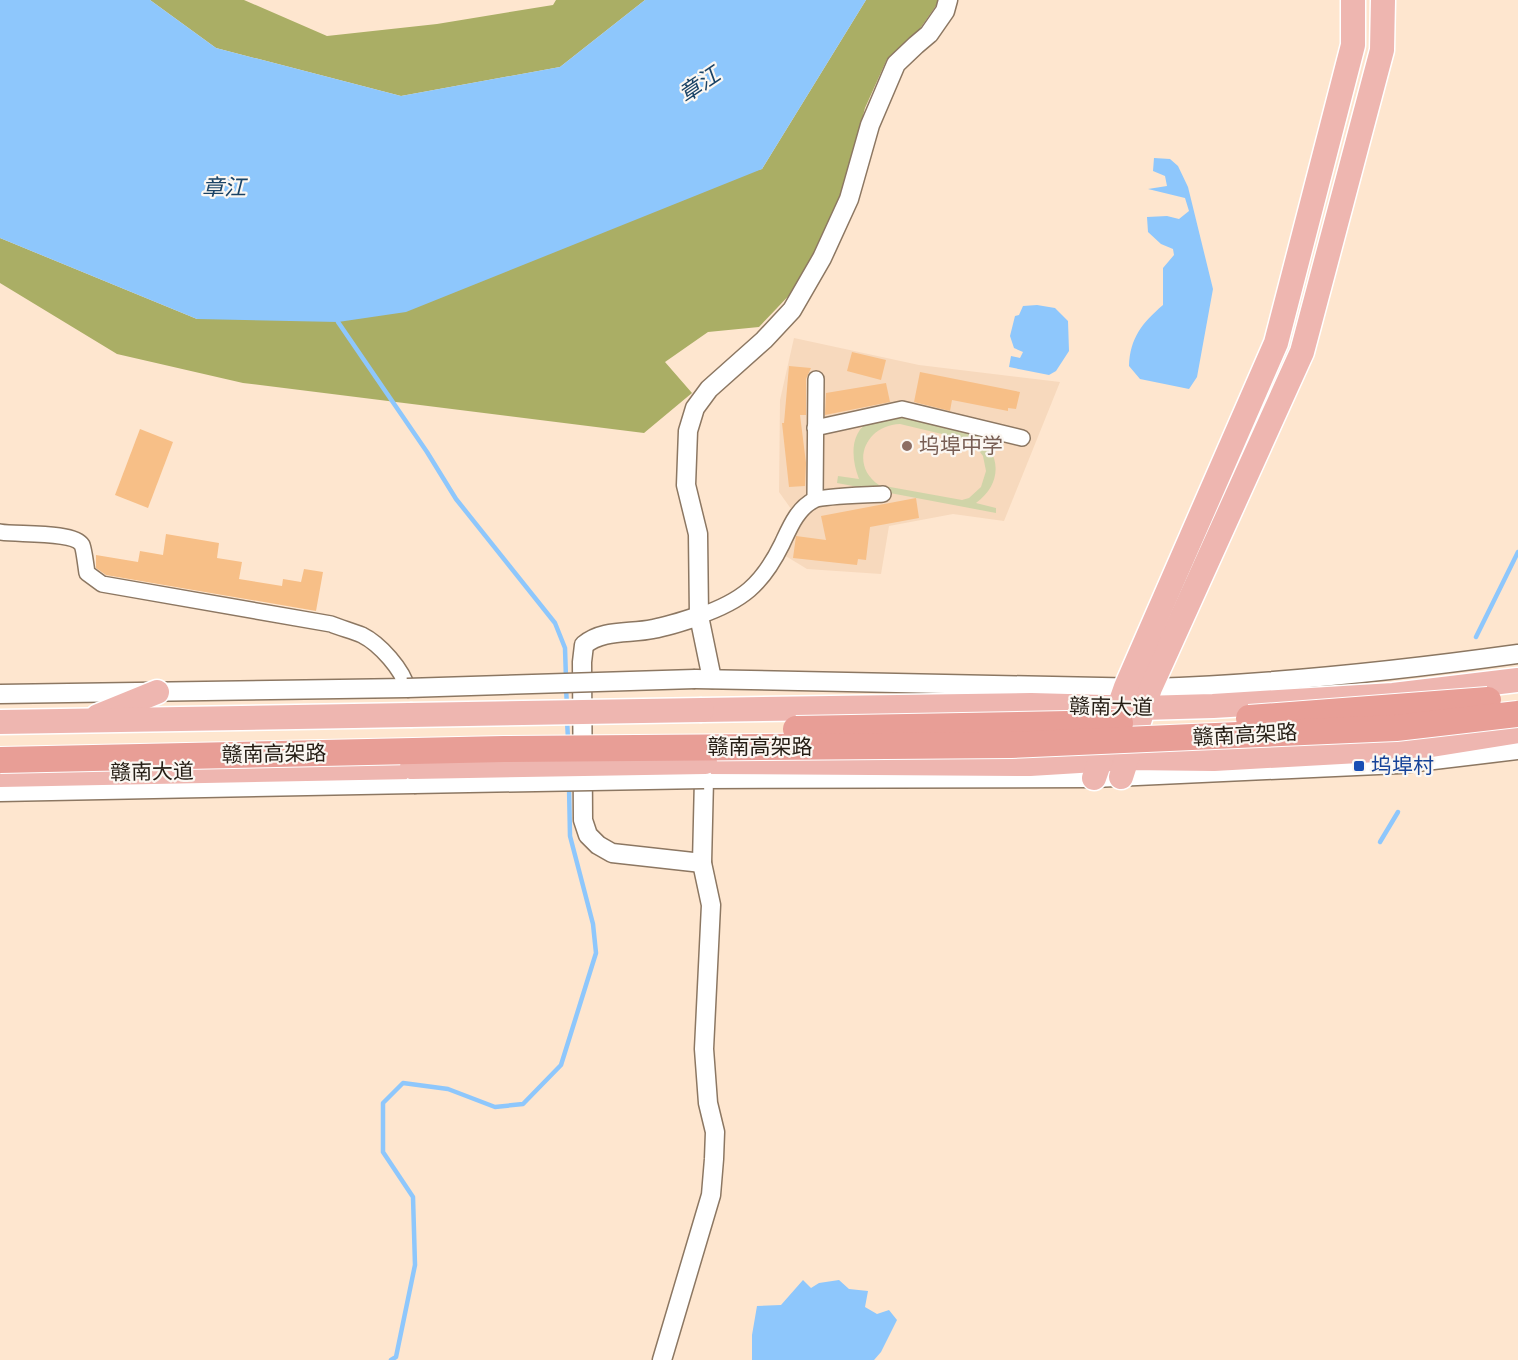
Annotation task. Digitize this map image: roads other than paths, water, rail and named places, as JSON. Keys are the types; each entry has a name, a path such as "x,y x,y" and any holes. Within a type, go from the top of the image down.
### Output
{"highway":[{"name":"赣南高架路","path":"0,744 1181,722 1463,703 1518,697"},
{"name":"赣南高架路","path":"0,760 504,749 1011,745 1396,728 1518,714"}],"main road":[{"path":"1125,767 1135,698 1276,343 1353,45 1353,0"},
{"path":"1097,768 1135,698 1302,352 1382,50 1383,0"},
{"name":"赣南大道","path":"84,722 1031,705 1135,698 1213,706 1394,695 1518,680"},
{"path":"0,722 84,722 157,692"},
{"path":"1030,764 1031,705"},
{"path":"1213,706 1214,759"},
{"path":"704,770 1030,764 1097,768 1125,767 1214,759 1413,748 1518,731"},
{"name":"赣南大道","path":"0,776 216,771 413,776 704,770"},
{"path":"216,771 333,786"}],"street":[{"path":"704,679 699,616 698,534 686,485 688,431 695,408 709,389 764,340 792,310 822,258 849,199 870,125 896,64 929,34 945,11 948,0"},
{"path":"815,499 816,379"},
{"path":"815,428 902,409 1022,438"},
{"path":"702,863 612,853 598,845 588,835 583,820 582,662 584,645 592,638 603,634 654,629 723,608 742,597 761,579 797,514 815,499 883,494"},
{"path":"0,532 74,538 82,545 87,573 102,584 331,624 364,636 386,654 405,676 407,688"},
{"path":"0,694 407,688 704,679 1135,698 1222,685 1409,670 1518,654"},
{"path":"1125,767 1400,764 1518,750"},
{"path":"662,1360 711,1195 714,1159 715,1132 708,1102 704,1049 711,905 702,863 704,770 1097,768"},
{"path":"0,792 333,786 413,776"}],"water":[{"name":"章江","path":"0,0 150,0 216,48 401,96 560,67 645,0 866,0 762,169 406,312 338,322 197,319 0,238"},
{"path":"1154,158 1170,159 1178,166 1188,187 1213,289 1197,377 1189,389 1140,379 1129,366 1132,347 1138,332 1163,305 1163,268 1174,255 1173,249 1161,244 1148,232 1147,217 1167,216 1179,219 1189,211 1185,198 1148,189 1167,186 1165,176 1153,171"},
{"path":"1037,305 1055,308 1068,321 1069,351 1056,371 1049,375 1009,367 1011,356 1020,358 1023,352 1014,348 1010,336 1015,316 1019,315 1023,306"},
{"path":"803,1280 811,1288 819,1283 839,1280 849,1289 868,1291 865,1307 877,1314 889,1310 897,1320 881,1352 874,1360 752,1360 752,1335 757,1306 781,1305"}],"waterway":[{"path":"338,316 338,322 427,452 456,499 555,623 565,648 566,679"},
{"path":"1476,637 1518,552"},
{"path":"566,688 567,706"},
{"path":"567,720 568,739"},
{"path":"391,1360 396,1357 415,1265 413,1197 383,1152 383,1103 403,1083 448,1089 495,1107 523,1104 561,1065 596,953 593,924 570,836 569,786"},
{"path":"1380,842 1398,812"}],"place":[{"name":"坞埠中学","path":"907,446"},
{"name":"坞埠村","path":"1359,766"}]}
